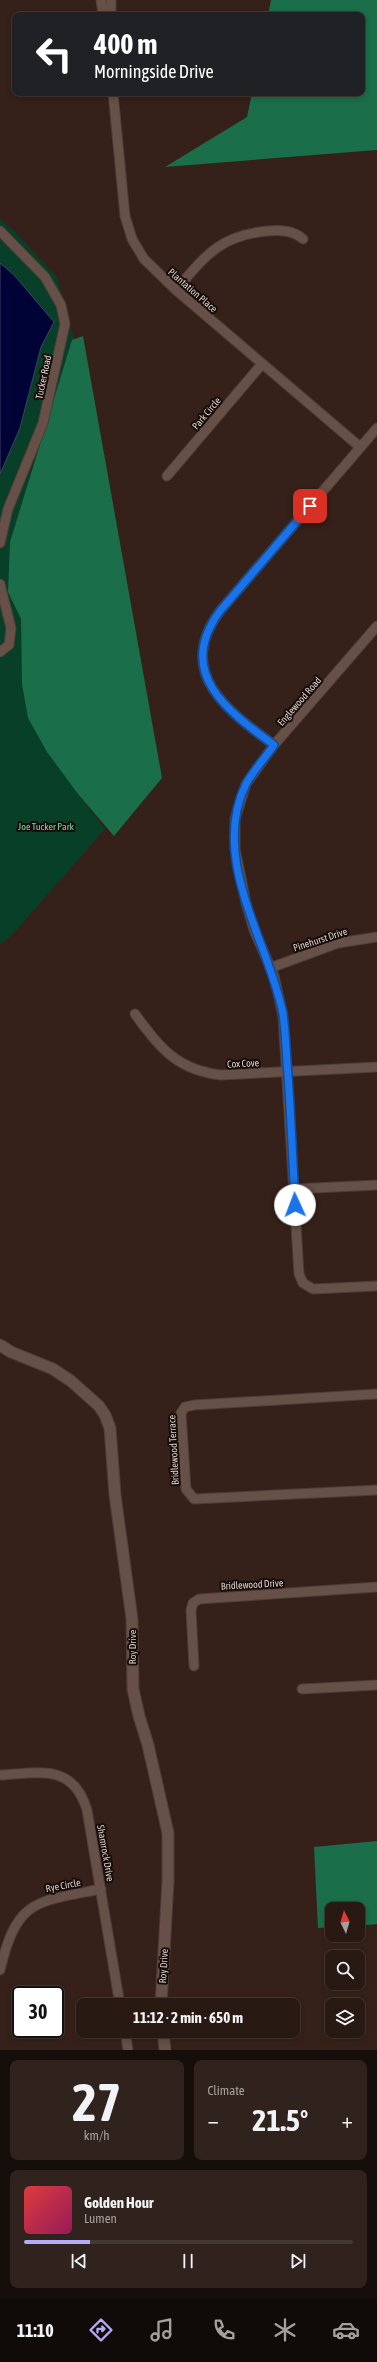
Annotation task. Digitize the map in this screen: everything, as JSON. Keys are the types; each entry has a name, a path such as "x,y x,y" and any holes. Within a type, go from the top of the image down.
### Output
{"street":[{"path":"101,0 103,12"},
{"path":"111,0 111,12"},
{"name":"Plantation Place","path":"113,96 122,193 127,228 137,249 147,263 176,290 360,447"},
{"path":"176,290 210,251 236,236 252,232 284,230 303,239"},
{"name":"Tucker Road","path":"0,231 45,277 61,305 65,324 43,424 8,509 0,543"},
{"name":"Park Circle","path":"167,476 262,364"},
{"path":"274,745 216,696 204,670 202,648 205,637 220,611 377,428"},
{"path":"0,584 12,633 9,645 0,652"},
{"name":"Englewood Road","path":"377,626 274,745 246,784 235,819 234,834 235,849 250,919 270,968 283,1016 288,1072 298,1266 303,1283 313,1289 377,1286"},
{"name":"Pinehurst Drive","path":"270,968 338,943 377,938"},
{"name":"Cox Cove","path":"134,1014 164,1051 182,1064 195,1070 221,1075 377,1067"},
{"path":"294,1189 377,1185"},
{"name":"Roy Drive","path":"0,1345 11,1352 53,1368 71,1380 99,1406 106,1415 110,1428 116,1502 132,1619 133,1689 148,1745 168,1833 168,1881 161,1998"},
{"name":"Bridlewood Terrace","path":"377,1394 194,1405 185,1407 181,1413 186,1489 194,1499 377,1490"},
{"name":"Bridlewood Drive","path":"194,1666 191,1610 194,1603 199,1599 377,1587"},
{"path":"302,1689 377,1685"},
{"name":"Shamrock Drive","path":"0,1775 56,1774 67,1778 77,1787 87,1810 119,1998"},
{"name":"Rye Circle","path":"0,1970 12,1930 17,1920 28,1909 44,1900 101,1889"},
{"path":"126,2038 128,2050"},
{"path":"164,2038 165,2050"}],"green space":[{"path":"271,0 377,0 377,150 165,167 247,117 251,96 365,96 365,12 269,12"},
{"name":"Joe Tucker Park","path":"0,219 15,232 57,277 74,339 31,471 8,592 21,619 22,684 47,752 105,829 12,935 0,944"},
{"path":"83,336 162,778 114,836 78,794 47,752 28,718 22,684 21,619 8,592 10,542 72,340"},
{"path":"377,1841 377,1924 365,1925 365,1902 325,1902 325,1928 318,1928 314,1847"}],"shaded area":[{"path":"0,263 14,275 54,322 41,347 20,428 0,474"}],"route":[{"path":"295,1205 286,1039 283,1016 274,976 250,919 235,849 234,834 235,819 246,784 274,745 222,703 216,696 207,681 202,661 202,648 211,624 220,611 310,506"}]}
